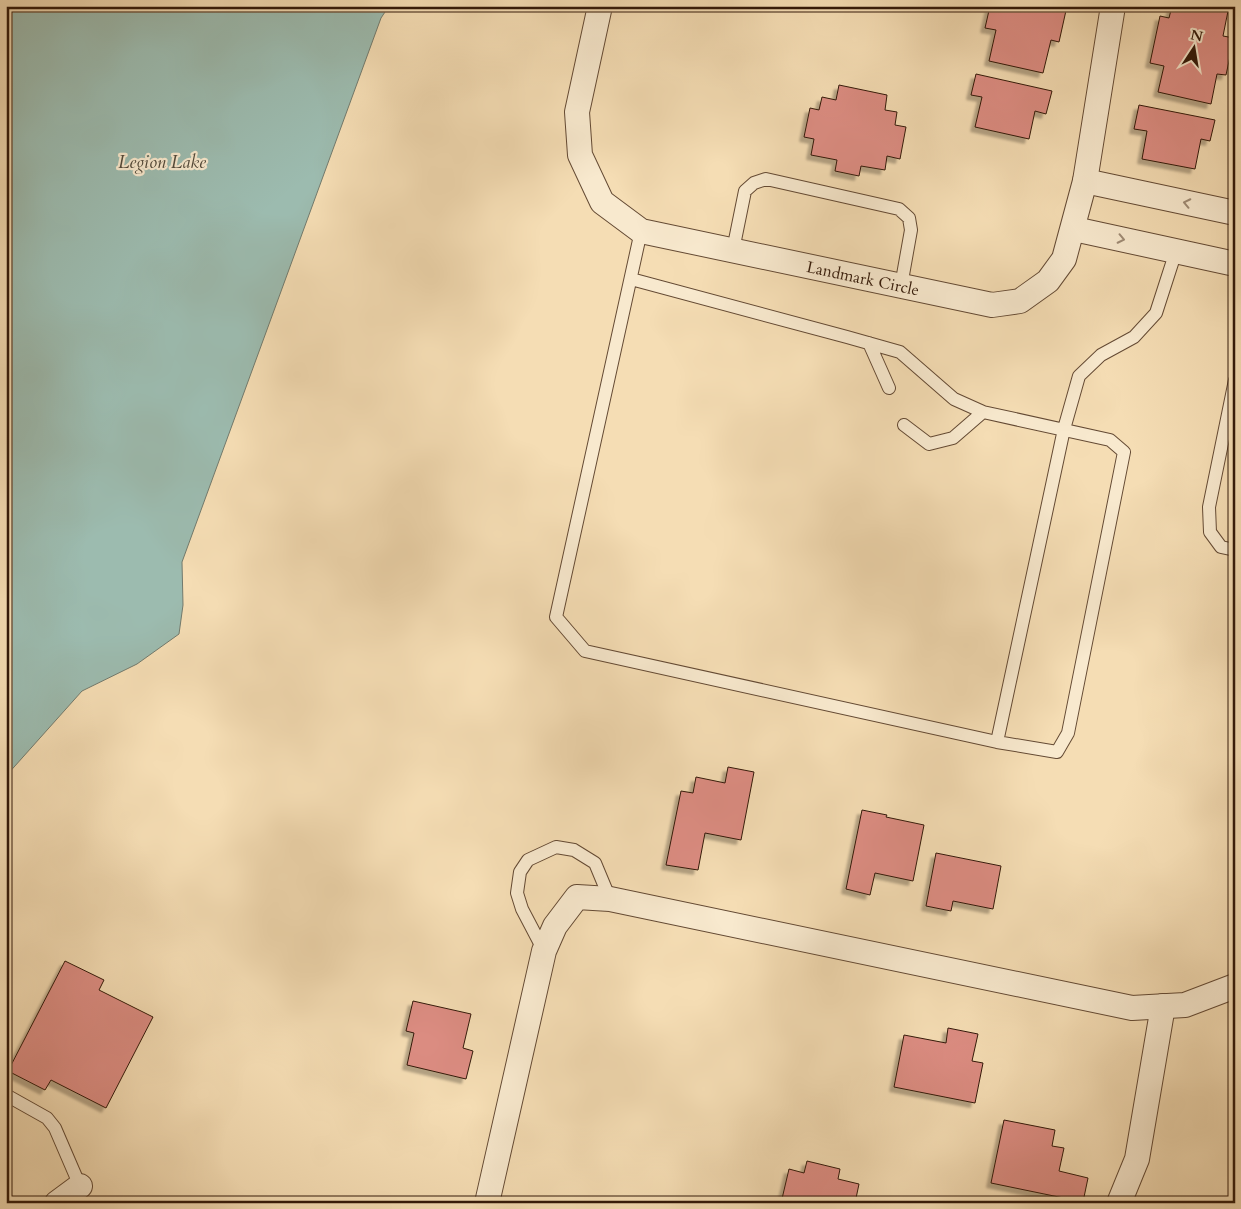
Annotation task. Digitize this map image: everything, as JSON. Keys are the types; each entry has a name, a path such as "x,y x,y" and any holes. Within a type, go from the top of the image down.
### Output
{"street":[{"name":"Landmark Circle","path":"600,6 577,112 580,155 602,202 641,231 992,305 1020,301 1048,281 1064,260 1074,229 1085,181 1113,6"},
{"path":"1085,181 1235,213"},
{"path":"1074,229 1235,264"},
{"path":"487,1203 544,951 555,926 577,897 610,899 1132,1008 1185,1005 1235,986"},
{"path":"1119,1203 1137,1159 1163,1006"},
{"path":"57,1203 80,1186"}],"lane":[{"path":"733,250 746,191 754,183 766,180 899,209 909,218 911,230 901,286"},
{"path":"631,279 900,352 954,399 982,412 1110,440 1124,452 1068,733 1057,752 997,742 584,651 556,617 641,231"},
{"path":"997,742 1064,429 1079,376 1101,355 1134,337 1156,313 1176,251"},
{"path":"869,343 889,388"},
{"path":"1235,380 1209,507 1210,532 1221,547 1235,550"},
{"path":"904,425 929,444 953,438 982,412"},
{"path":"544,951 522,909 516,893 520,872 528,860 556,847 574,850 595,863 610,899"},
{"path":"6,1095 47,1118 55,1128 80,1186"}],"water":[{"name":"Legion Lake","path":"6,6 389,6 381,18 182,562 183,605 179,634 137,664 82,691 6,776"}],"building":[{"path":"990,6 1067,6 1059,42 1051,40 1043,73 989,61 996,30 985,28"},
{"path":"1172,6 1229,6 1223,36 1234,38 1226,75 1217,74 1211,104 1158,92 1164,66 1150,63 1160,16 1169,18"},
{"path":"976,74 1052,91 1046,114 1035,111 1029,139 975,127 982,97 971,95"},
{"path":"839,85 887,95 885,110 897,112 895,125 906,127 900,159 887,156 885,170 861,166 859,176 835,171 837,160 811,155 814,139 804,137 810,108 819,110 822,97 836,100"},
{"path":"1139,105 1215,120 1210,141 1201,139 1195,169 1142,159 1147,131 1134,129"},
{"path":"728,767 754,772 741,840 705,833 698,870 666,865 681,791 693,793 696,777 725,783"},
{"path":"862,810 924,825 913,881 875,873 870,895 846,889"},
{"path":"936,853 1001,866 993,909 953,901 951,911 926,906"},
{"path":"65,961 104,980 99,990 153,1017 106,1108 51,1080 45,1090 8,1071"},
{"path":"413,1001 471,1014 463,1048 473,1051 466,1079 407,1065 414,1033 406,1031"},
{"path":"948,1028 978,1034 972,1061 983,1063 975,1103 894,1087 904,1035 946,1043"},
{"path":"1004,1120 1055,1130 1052,1146 1064,1148 1059,1171 1088,1178 1083,1202 991,1183"},
{"path":"807,1161 840,1169 838,1179 859,1184 855,1203 781,1203 789,1169 804,1173"}]}
